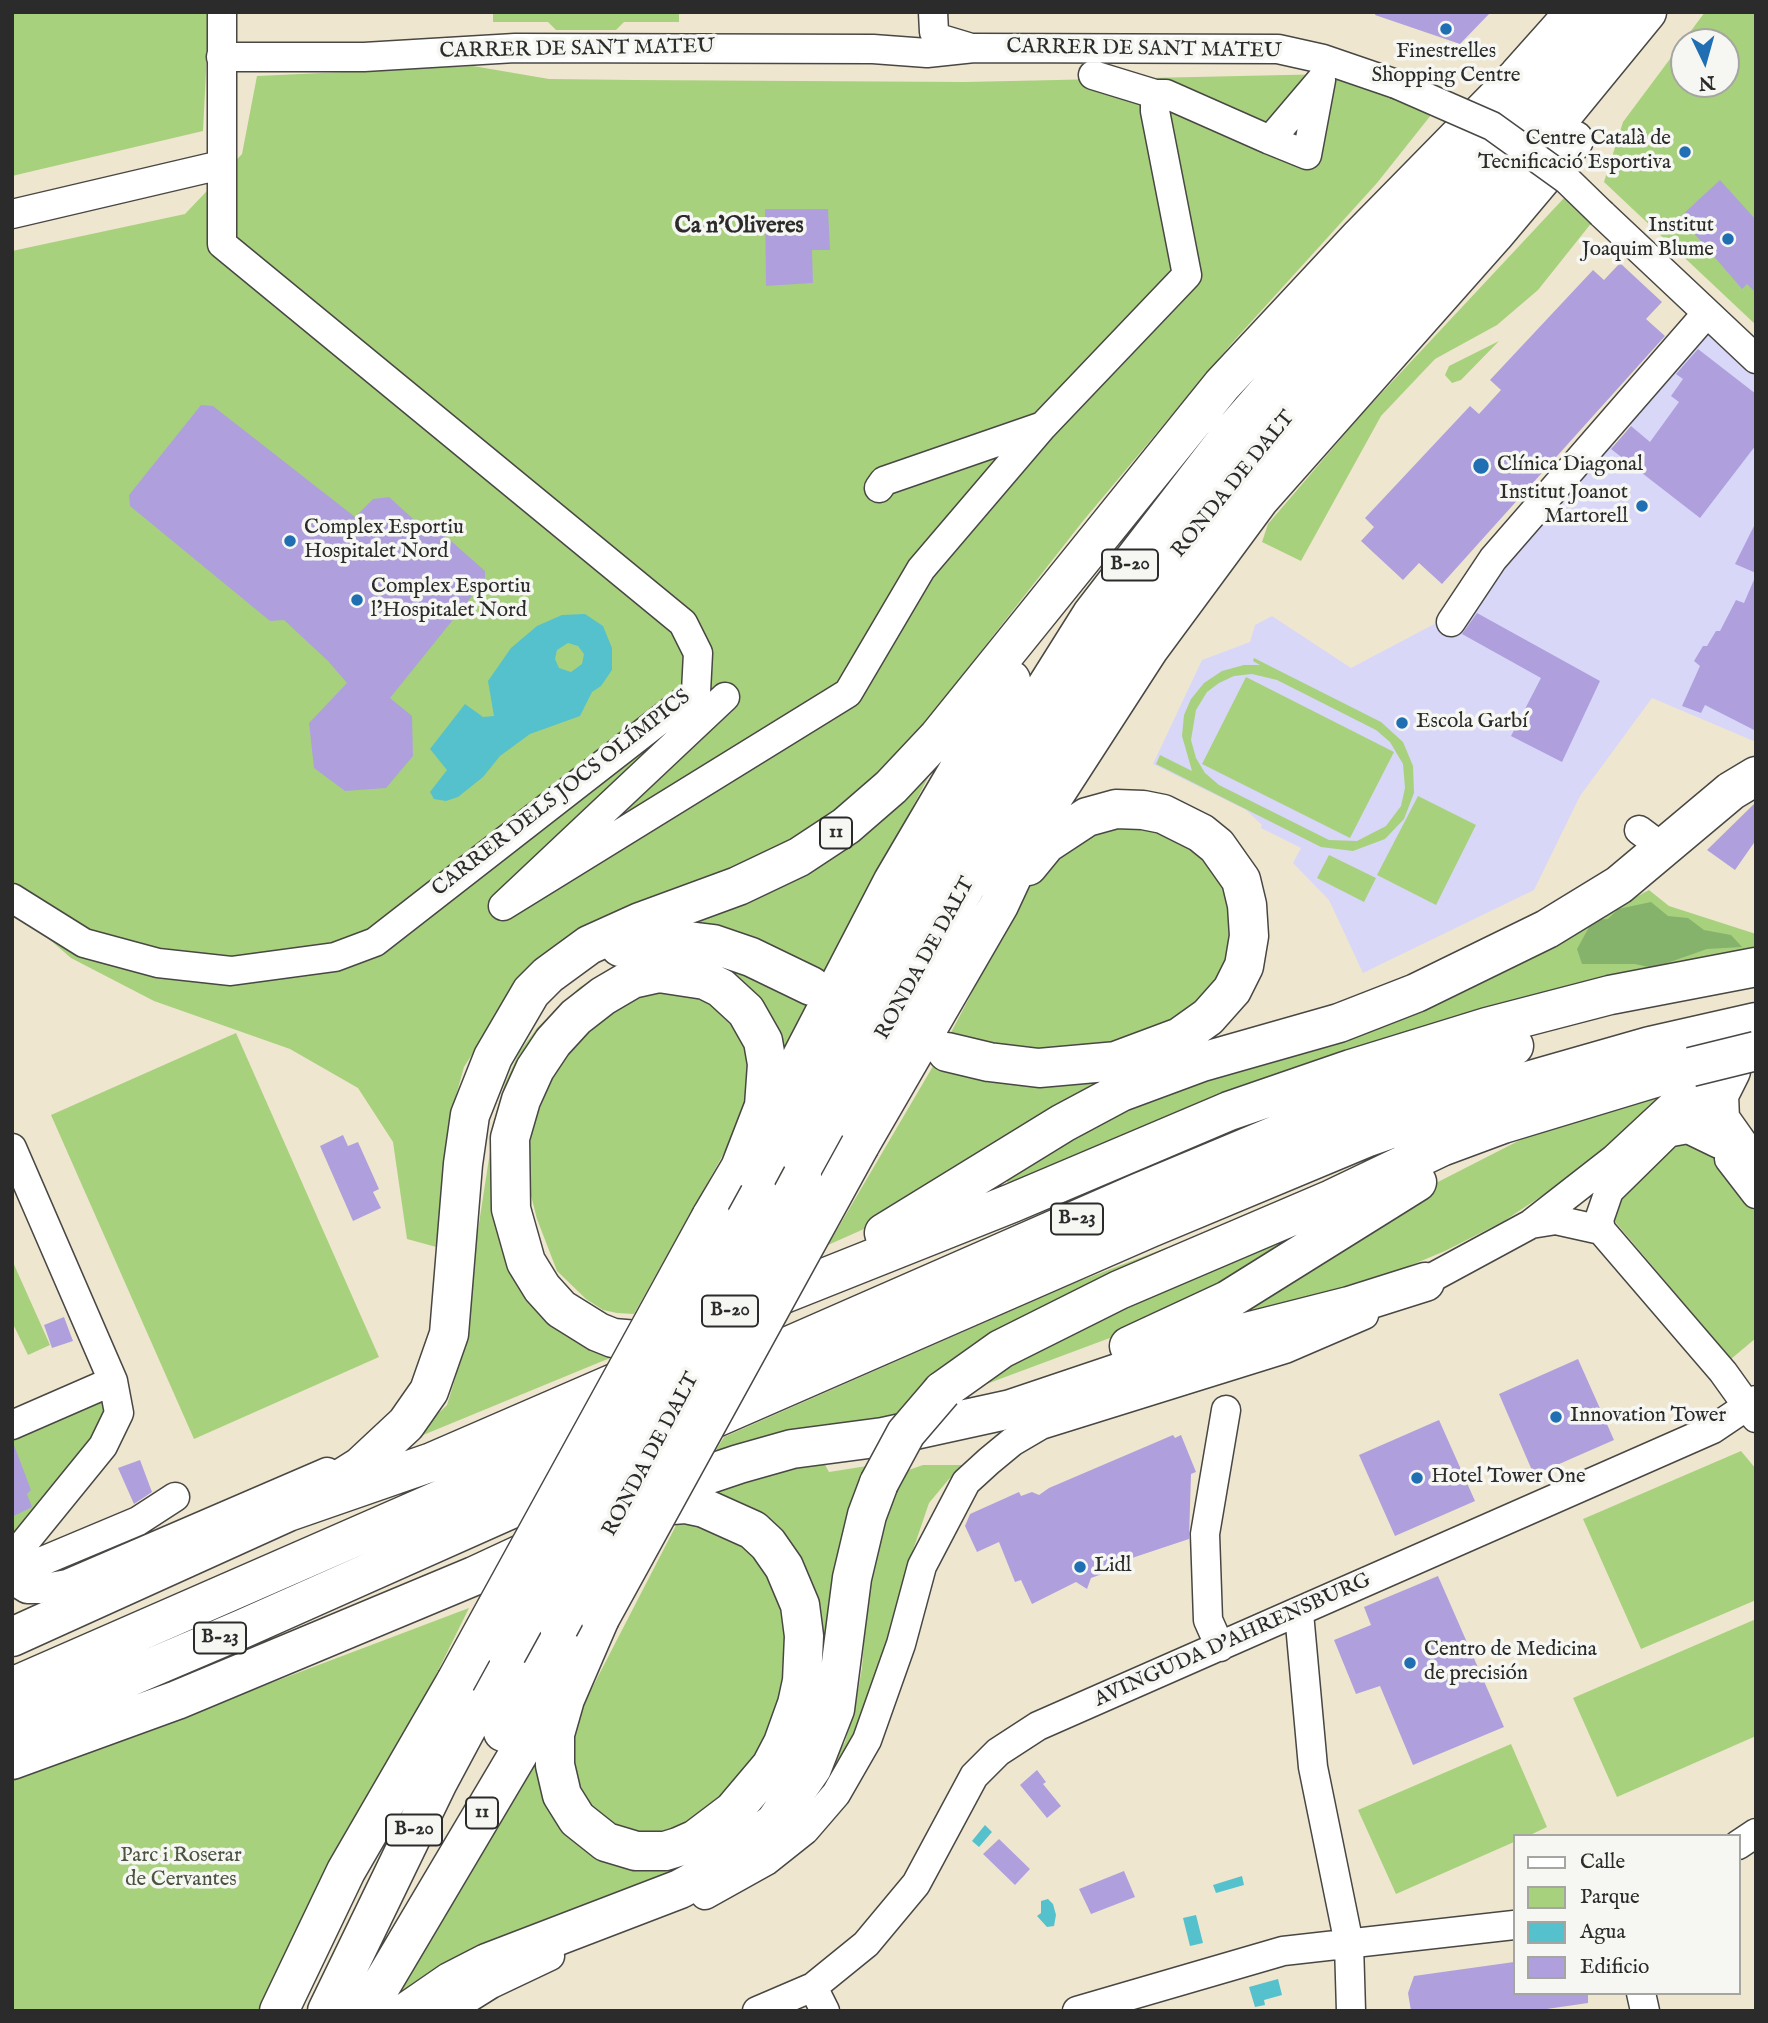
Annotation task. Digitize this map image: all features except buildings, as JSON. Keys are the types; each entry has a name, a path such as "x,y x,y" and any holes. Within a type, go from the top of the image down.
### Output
{"highway":[{"path":"1361,236 1428,152 1497,82 1557,12"},
{"path":"279,2011 346,1871 422,1744 711,1217 750,1182 780,1100 899,870 962,758 1088,553 1143,480 1222,385 1361,236 1518,76 1575,12"},
{"name":"RONDA DE DALT","path":"327,2011 438,1782 750,1182 980,793 1092,614 1231,434 1346,302 1536,98 1607,12"},
{"name":"RONDA DE DALT","path":"360,2011 443,1842 802,1176 1018,794 1120,625 1255,455 1561,117 1647,12"},
{"path":"542,1544 642,1507 685,1504 719,1513 753,1530 778,1556 795,1591 803,1619 804,1658 797,1704 783,1743 759,1782 733,1811 696,1839 664,1851 636,1851 606,1842 577,1819 562,1795 555,1765 555,1734 565,1699 600,1618 860,1145 999,905 1040,819 1149,649 1259,500 1494,235 1623,82 1676,12"},
{"name":"11","path":"516,1019 531,992 548,975 589,945 640,922 768,873 799,857 846,826 891,787 938,737 1088,553"},
{"path":"582,1322 640,1329 699,1314 879,1236 1063,1123 1121,1092 1202,1062 1339,1024 1488,960 1547,929 1619,885 1731,791 1756,776"},
{"path":"999,905 1046,844 1087,817 1116,809 1163,814 1201,833 1229,861 1241,880 1247,905 1249,936 1244,966 1231,990 1208,1017 1180,1037 1114,1062"},
{"path":"288,1512 361,1466 392,1438 429,1391 442,1362 449,1334 456,1276 463,1164 470,1115 483,1076 516,1019 546,992 587,962 619,947 651,940 672,939 713,944 751,957 811,986"},
{"path":"947,1052 989,1062 1039,1069 1183,1052 1266,1032 1396,993 1488,960"},
{"path":"750,1182 764,1106 767,1064 755,1023 735,999 705,980 688,975 645,975 603,996 570,1023 535,1069 521,1100 510,1138 509,1188 514,1227 526,1262 552,1300 582,1322 613,1338 649,1341 667,1338 1012,1203 1229,1111 1351,1069 1487,1027 1610,995 1756,967"},
{"name":"B-23","path":"12,1687 1087,1215 1367,1097 1477,1058 1601,1019 1756,979"},
{"path":"408,2011 450,1982 556,1935 680,1889 715,1870 775,1822 797,1794 824,1742 835,1709 852,1578 867,1515 879,1483 906,1433 939,1409 1001,1349 1119,1290 1332,1199 1441,1147 1598,1094 1731,1055"},
{"path":"1731,1055 1719,1095 1720,1119 1756,1170"},
{"name":"B-23","path":"12,1727 1150,1228 1368,1137 1524,1082 1731,1055"},
{"path":"12,1760 189,1695 474,1576 646,1496 739,1464 939,1409 1106,1356 1228,1300 1406,1187 1483,1147 1598,1094"},
{"path":"12,1637 288,1512 432,1462 856,1278 1012,1203"},
{"path":"939,1409 1011,1409 1219,1339 1425,1282"},
{"name":"11","path":"366,2011 600,1618"},
{"path":"306,2011 422,1744"},
{"path":"556,1935 624,1928"}],"street":[{"name":"CARRER DELS JOCS OLÍMPICS","path":"12,898 84,943 158,962 231,971 335,957 375,942 696,692 698,653 683,623 222,244 222,12"},
{"name":"CARRER DE SANT MATEU","path":"933,12 934,32 938,38 943,42 974,48"},
{"name":"CARRER DE SANT MATEU","path":"221,57 364,57 529,48 873,48 927,53 974,48 1278,49 1323,59 1396,83 1471,115 1503,133 1566,180 1756,359"},
{"path":"1093,75 1155,94 1167,94 1270,140"},
{"path":"697,671 729,700 503,906 848,693 920,569 1042,426 1187,275 1155,111 1155,94"},
{"path":"12,214 221,165"},
{"path":"1451,622 1493,559 1707,313"},
{"path":"879,488 884,481 1042,426"},
{"path":"1731,1055 1672,1132 1609,1191 1599,1220 1601,1230 1753,1409"},
{"path":"1719,1144 1731,1055"},
{"path":"448,2011 491,1984 563,1950 707,1894 766,1861 805,1830 836,1794 867,1740 901,1644 922,1566 952,1505 966,1482 1012,1442 1066,1416 1314,1338 1425,1282 1531,1224 1614,1159 1731,1055"},
{"path":"1672,1132 1688,1129 1719,1144 1756,1194"},
{"path":"12,1148 113,1381 119,1413 103,1446 14,1562"},
{"path":"1531,1224 1556,1220 1601,1230"},
{"path":"12,1424 113,1381"},
{"name":"AVINGUDA D'AHRENSBURG","path":"757,2011 819,1999 916,1884 974,1776 998,1752 1038,1726 1299,1613 1753,1409"},
{"path":"1220,1647 1208,1620 1205,1534 1226,1410"},
{"path":"14,1562 19,1584 27,1589 66,1584 327,1472 392,1438"},
{"path":"14,1562 138,1521 174,1497"},
{"path":"1299,1613 1313,1767 1349,1944 1351,2011"},
{"path":"1740,1844 1756,1833"},
{"path":"1077,2011 1283,1951 1512,1925"}],"shaded area":[{"name":"Escola Garbí","path":"1707,328 1756,373 1756,742 1652,698 1580,796 1534,890 1363,973 1329,900 1293,863 1301,848 1261,828 1262,825 1246,810 1153,764 1202,660 1250,642 1255,625 1272,616 1351,668 1440,621 1494,572 1605,442 1614,447 1631,425 1630,411"}],"green space":[{"path":"12,12 209,12 203,131 12,176"},
{"path":"493,12 679,12 679,22 624,22 616,30 556,30 548,22 493,22"},
{"name":"Centre Català de Tecnificació Esportiva","path":"1705,12 1756,12 1756,325 1604,182 1623,122 1670,59 1670,98 1740,98 1740,28 1693,28"},
{"path":"473,66 549,79 635,80 965,82 1332,74 1435,110 1377,183 1232,343 1083,521 898,757 829,821 522,976 464,1067 448,1124 440,1248 407,1239 393,1142 358,1088 290,1049 154,1001 71,958 12,907 12,251 185,214 242,154 257,76"},
{"path":"1564,198 1593,221 1538,290 1497,325 1435,359 1381,416 1301,561 1262,542 1268,524 1362,414"},
{"path":"1499,341 1461,380 1452,383 1445,375 1449,366"},
{"path":"1254,658 1381,722 1403,742 1413,766 1414,793 1404,819 1385,839 1353,851 1321,847 1156,764 1160,755 1192,771 1182,736 1184,715 1191,699 1204,683 1222,671 1244,665 1260,665 1253,661","holes":["1252,674 1277,680 1376,730 1390,742 1403,764 1405,788 1401,806 1386,826 1357,841 1329,840 1219,785 1205,773 1196,758 1191,740 1196,710 1207,692 1234,676"]},
{"path":"1246,677 1394,752 1350,838 1202,764"},
{"path":"945,745 823,979 666,923"},
{"path":"1418,796 1476,825 1436,905 1377,875"},
{"path":"1161,822 1228,875 1236,944 1214,994 1150,1035 1064,1053 948,1038 1040,864 1095,827"},
{"path":"1329,855 1376,878 1364,902 1317,878"},
{"path":"1649,890 1669,906 1756,934 1756,949 1482,1012 1277,1074 1008,1184 1003,1170 1107,1109 1593,920"},
{"path":"1651,902 1668,916 1688,918 1704,930 1731,935 1742,947 1707,949 1653,968 1635,964 1582,964 1577,949 1593,920 1608,919 1618,909"},
{"path":"704,957 813,1000 782,1064 718,972 568,1007 499,1221 615,1348 610,1358 411,1440 447,1405 455,1379 496,1113 505,1083 520,1051 537,1028 580,987 604,973"},
{"path":"664,991 689,993 718,1008 734,1023 746,1041 751,1063 748,1097 738,1128 634,1314 617,1313 603,1310 586,1299 557,1271 537,1219 528,1184 528,1153 534,1122 557,1066 605,1017 633,999"},
{"path":"236,1033 379,1357 194,1439 51,1115"},
{"path":"939,1056 1128,1069 882,1221 828,1245"},
{"path":"1667,1089 1628,1129 1549,1191 1504,1221 1445,1251 1390,1274 1227,1326 1265,1294 1434,1184 1526,1137 1568,1120"},
{"path":"1683,1140 1708,1146 1756,1207 1756,1338 1731,1359 1611,1217 1610,1202 1671,1146"},
{"path":"1383,1189 1310,1241 1142,1326 965,1392 1005,1362"},
{"path":"1168,1247 1170,1250 902,1413 854,1425 745,1441 713,1455 724,1437 1077,1282"},
{"path":"12,1260 50,1345 28,1355 14,1326 12,1331"},
{"path":"113,1381 119,1413 12,1542 12,1425"},
{"path":"1741,1451 1756,1469 1756,1600 1641,1649 1583,1519"},
{"path":"824,1463 829,1472 867,1466 829,1670 787,1780 756,1815 684,1867 391,2000 532,1759 543,1763 592,1846 740,1823 812,1596 694,1496 756,1473"},
{"path":"923,1465 967,1465 949,1479 929,1503 912,1553 894,1622 847,1756 809,1802 845,1742 855,1707 862,1668 868,1586 878,1534 900,1473"},
{"path":"684,1510 745,1537 783,1587 793,1664 754,1767 695,1821 667,1833 647,1835 603,1825 571,1774 575,1721"},
{"name":"Parc i Roserar de Cervantes","path":"469,1608 270,2011 12,2011 12,1781"},
{"path":"1756,1619 1756,1736 1617,1797 1573,1698"},
{"path":"1511,1744 1547,1827 1532,1834 1512,1834 1512,1843 1396,1894 1358,1810"}],"water":[{"path":"585,614 603,626 612,648 612,670 601,686 592,692 580,716 530,734 500,756 483,777 458,797 446,801 434,799 430,792 447,770 430,749 465,704 483,717 494,716 488,681 511,648 537,626 562,615","holes":["568,643 578,646 584,654 582,664 571,672 559,668 555,659 557,650"]},
{"path":"985,1825 992,1832 979,1847 972,1841"},
{"path":"1242,1876 1244,1885 1216,1893 1213,1885"},
{"path":"1048,1899 1053,1904 1056,1915 1054,1926 1047,1927 1037,1916 1041,1913 1041,1901"},
{"path":"1196,1915 1203,1943 1190,1946 1183,1918"},
{"path":"1278,1979 1282,1995 1264,2000 1265,2005 1255,2007 1249,1987"}],"place":[{"name":"Finestrelles Shopping Centre","path":"1446,29"},
{"name":"Centre Català de Tecnificació Esportiva","path":"1685,152"},
{"name":"Institut Joaquim Blume","path":"1728,239"},
{"name":"Clínica Diagonal","path":"1481,466"},
{"name":"Institut Joanot Martorell","path":"1642,506"},
{"name":"Complex Esportiu Hospitalet Nord","path":"290,541"},
{"name":"Complex Esportiu l'Hospitalet Nord","path":"357,600"},
{"name":"Escola Garbí","path":"1402,723"},
{"name":"Innovation Tower","path":"1556,1417"},
{"name":"Hotel Tower One","path":"1417,1478"},
{"name":"Lidl","path":"1080,1567"},
{"name":"Centro de Medicina de precisión","path":"1410,1663"}],"district":[{"name":"Ca n'Oliveres","path":"739,227"}]}
